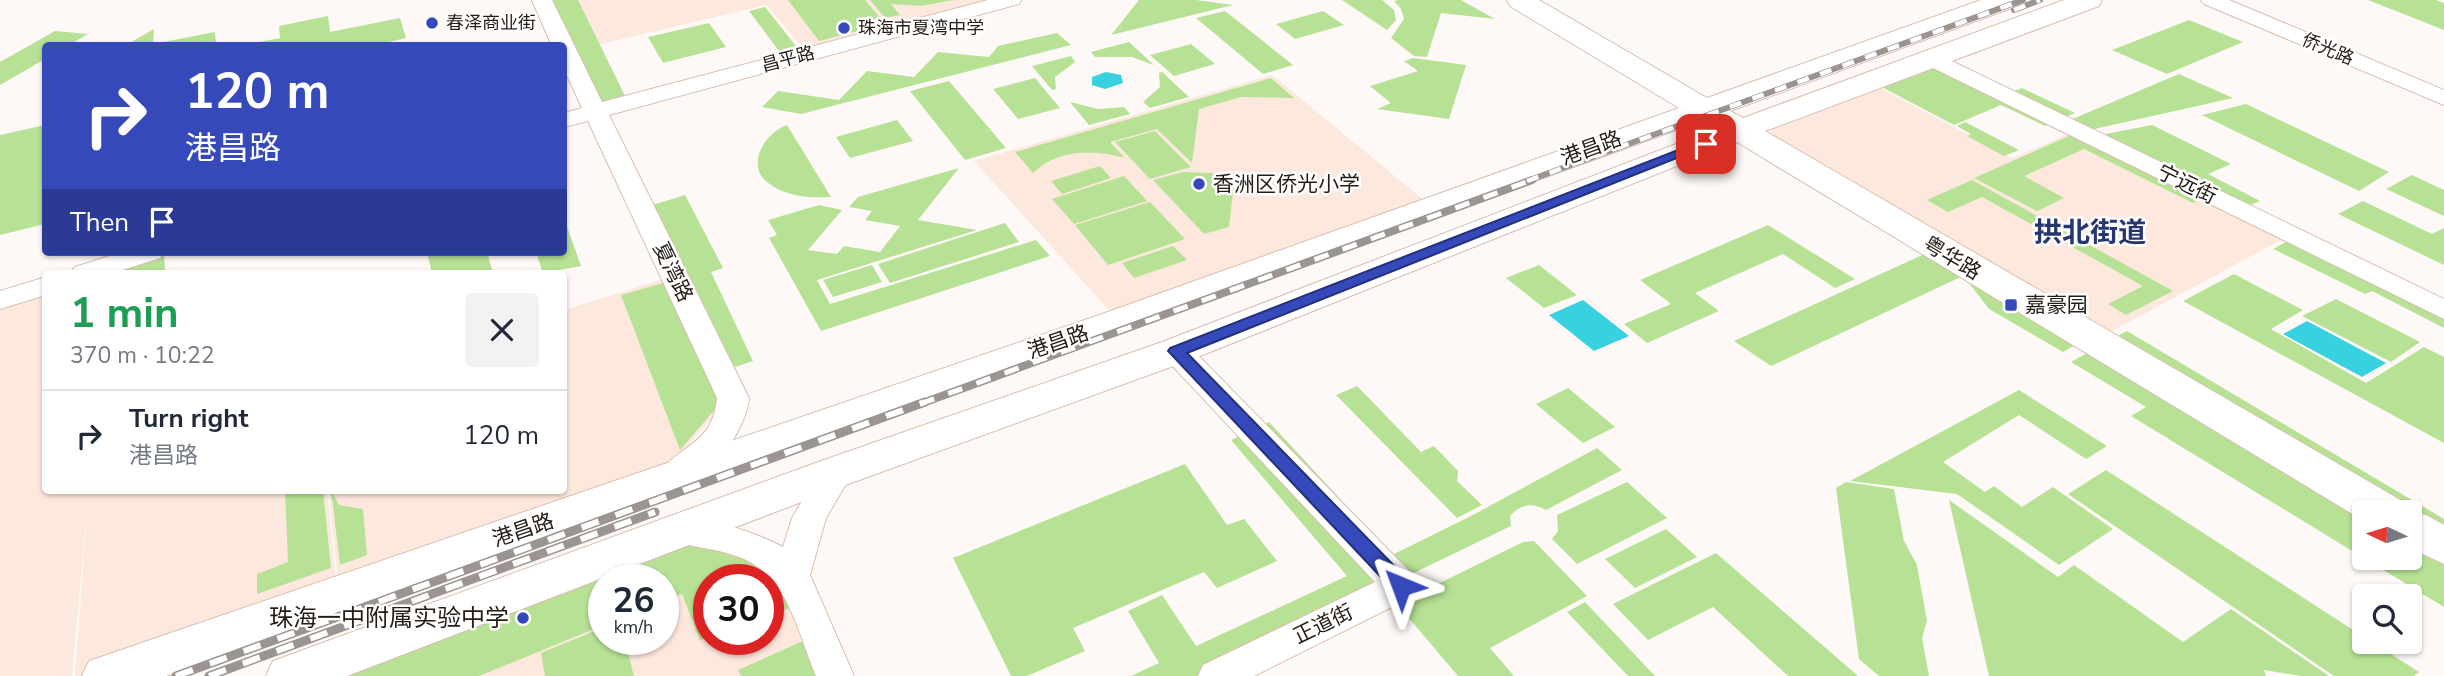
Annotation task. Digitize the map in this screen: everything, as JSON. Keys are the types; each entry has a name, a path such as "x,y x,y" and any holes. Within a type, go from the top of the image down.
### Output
{"main road":[{"name":"粤华路","path":"1520,0 2364,500"},
{"name":"港昌路","path":"107,676 1118,321 1643,129 2007,0"},
{"name":"港昌路","path":"291,676 836,472 1176,351 1738,131 2089,0"},
{"path":"1624,62 1644,80 1656,96 1657,114 1643,129"},
{"path":"1654,80 1695,94 1723,96 1752,92"},
{"path":"1787,114 1772,126 1772,135 1776,146 1800,168"},
{"path":"1681,153 1743,152 1800,168"},
{"path":"2422,534 2444,547"}],"street":[{"name":"夏湾路","path":"542,0 561,42"},
{"name":"昌平路","path":"567,119 1012,0"},
{"name":"侨光路","path":"2211,0 2444,98"},
{"name":"夏湾路","path":"567,55 733,398 732,412 710,446 685,470 665,480"},
{"name":"宁远街","path":"1931,58 2444,310"},
{"path":"94,270 138,256"},
{"path":"0,300 42,287"},
{"name":"正道街","path":"1176,351 1401,586 1217,676"},
{"path":"792,575 809,518 836,472"},
{"path":"680,531 733,541 766,554 792,575 835,676"}],"shaded area":[{"name":"珠海市夏湾中学","path":"543,0 1009,0 807,53 766,5 567,52 567,42 562,42"},
{"name":"香洲区侨光小学","path":"1272,75 1431,206 1118,320 974,161"},
{"path":"1869,82 2013,158 2078,130 2290,235 2094,341 1772,136 1772,126"},
{"path":"673,276 729,398 676,460 339,591 329,494 567,494 567,309"},
{"path":"42,287 42,494 327,494 337,592 103,676 75,676 88,501 72,676 0,676 0,301"},
{"name":"珠海一中附属实验中学","path":"679,531 766,554 772,564 693,564 693,655 784,655 784,586 835,676 289,676 588,565 588,655 679,655 679,564 590,564"}],"green space":[{"path":"548,0 578,0 627,100 596,108"},
{"path":"788,0 865,0 882,20 875,22 878,26 819,41"},
{"path":"870,0 953,0 921,6 891,4 900,15 885,18"},
{"path":"1139,0 1196,0 1233,5 1111,35"},
{"path":"1342,0 1382,0 1394,10 1396,20 1387,30"},
{"path":"1461,0 1495,19 1441,13 1427,57 1414,56 1391,38 1404,19 1401,9 1394,1"},
{"path":"2368,0 2436,0 2444,3 2444,30"},
{"path":"765,7 796,46 779,51 749,11"},
{"path":"1225,11 1293,65 1263,74 1196,18"},
{"path":"1323,11 1344,25 1295,39 1276,24"},
{"path":"328,16 330,32 400,18 406,38 388,42 259,42 280,38 279,26"},
{"path":"2189,20 2243,42 2167,74 2112,50"},
{"path":"709,23 726,47 663,63 648,37"},
{"path":"154,29 153,42 131,42"},
{"path":"55,31 88,34 74,42 42,42 42,61 0,85 0,62"},
{"path":"215,32 216,42 163,42"},
{"path":"1057,33 1071,45 801,114 762,107 778,91 839,100 867,71 914,77 938,52 989,57 998,46"},
{"path":"1129,42 1154,65 1132,57 1095,57 1091,52"},
{"path":"1191,44 1215,64 1174,76 1150,55"},
{"path":"1071,56 1075,62 1055,77 1056,89 1052,90 1032,66"},
{"path":"1413,58 1466,65 1449,119 1377,109 1391,103 1370,86 1418,71 1404,61"},
{"path":"1937,62 2002,96 2022,88 2075,113 2045,126 2001,105 1954,125 1876,84"},
{"path":"1162,72 1189,97 1150,108 1143,102 1160,87 1159,73"},
{"path":"2179,74 2233,98 2090,130 2070,120"},
{"path":"1035,78 1060,108 1018,119 993,89"},
{"path":"1271,78 1294,98 1241,97 1199,109 1192,163 1157,129 1110,142 1125,158 1101,153 1076,153 1053,159 1033,173 1015,152"},
{"path":"949,81 1006,148 965,160 910,91"},
{"path":"1070,102 1098,109 1124,107 1130,114 1089,125"},
{"path":"2246,104 2389,172 2359,191 2202,115"},
{"path":"897,120 913,141 850,158 836,137"},
{"path":"1965,122 2019,150 2004,156 1967,136 1971,134 1957,126"},
{"path":"787,125 831,197 789,194 774,187 761,175 758,158 761,149 772,134"},
{"path":"2152,125 2231,164 2208,174 2260,201 2243,208 2095,136"},
{"path":"42,126 42,225 0,235 0,135"},
{"path":"1155,131 1191,167 1150,179 1115,142"},
{"path":"2078,132 2207,196 2193,203 2084,149 2024,176 2064,198 2037,211 1974,178"},
{"path":"1100,166 1111,178 1062,194 1051,181"},
{"path":"959,168 918,220 977,230 817,280 830,304 1036,240 1050,256 821,331 769,238 777,235 768,220 819,205 842,210 808,250 837,254 844,246 880,252 900,226 865,220 872,211 849,207 858,197"},
{"path":"1183,172 1235,174 1229,227 1204,234 1153,180"},
{"path":"2412,175 2444,190 2444,216 2386,189"},
{"path":"1124,176 1147,201 1074,224 1052,199"},
{"path":"1972,180 2173,291 2126,315 2108,304 2143,286 1982,197 1948,212 1927,200"},
{"path":"685,195 723,268 711,272 753,361 726,370 646,207"},
{"path":"2363,201 2432,234 2444,228 2444,265 2338,214"},
{"path":"1150,202 1185,239 1108,265 1075,225"},
{"path":"1005,223 1019,242 890,283 878,264"},
{"path":"1768,225 1855,279 1835,288 1783,254 1695,293 1719,311 1647,343 1624,324 1671,304 1640,280"},
{"path":"567,226 581,266 542,270 537,256 567,256"},
{"path":"2293,238 2444,314 2444,328 2372,291 2365,294 2273,249"},
{"path":"1173,246 1187,260 1134,278 1122,263"},
{"path":"1931,251 1967,274 1771,366 1734,341"},
{"path":"151,256 164,256 165,270 104,270"},
{"path":"428,256 488,256 492,270 431,270"},
{"path":"872,265 882,282 833,297 823,280"},
{"path":"1539,265 1577,295 1544,308 1506,278"},
{"path":"2234,274 2303,310 2271,329 2366,383 2424,347 2444,357 2444,443 2183,301"},
{"path":"1979,276 2084,340 2063,352 1989,309 1968,282"},
{"path":"670,281 724,399 680,450 621,295"},
{"path":"2336,299 2420,342 2391,362 2302,316"},
{"path":"2127,331 2412,500 2386,500 2102,344"},
{"path":"2096,348 2352,506 2352,551 2131,416 2146,407 2071,362"},
{"path":"1357,386 1421,452 1434,446 1458,471 1457,481 1482,505 1457,518 1336,395"},
{"path":"1568,388 1615,427 1583,443 1536,404"},
{"path":"2019,390 2107,446 2086,459 2019,415 1943,462 1985,492 1994,486 2022,507 2053,487 2113,529 2059,565 1957,494 1850,481"},
{"path":"1269,422 1392,555 1597,448 1622,470 1546,510 1531,505 1518,509 1510,516 1511,526 1201,676 1131,676 1159,663 1128,611 1162,595 1196,646 1347,576 1231,440"},
{"path":"1185,464 1227,525 1244,519 1277,561 1217,588 1204,572 1073,628 1085,651 1027,676 1011,676 953,558"},
{"path":"2106,470 2352,629 2352,654 2391,654 2419,672 2414,676 2334,676 2068,494"},
{"path":"1627,482 1667,518 1577,564 1552,539 1558,531 1557,515"},
{"path":"1846,482 1894,489 1904,541 1917,565 1927,621 1922,638 1929,676 1879,676 1859,659 1836,488"},
{"path":"285,494 323,494 331,568 257,594 257,574 288,562"},
{"path":"331,494 339,505 363,509 367,555 340,565"},
{"path":"1949,500 2058,577 2074,565 2183,642 2231,609 2329,676 2301,676 2264,670 2266,676 1989,676"},
{"path":"2422,506 2444,519 2444,543 2422,530"},
{"path":"1666,529 1697,557 1635,588 1605,559"},
{"path":"679,534 764,557 769,564 693,564 693,622 682,594 679,595 679,564 600,564"},
{"path":"2422,540 2444,553 2444,607 2422,594 2422,584 2406,584 2383,570 2422,570"},
{"path":"1534,541 1587,596 1490,648 1514,676 1458,676 1397,604 1523,542"},
{"path":"1716,553 1858,676 1788,676 1713,607 1648,640 1613,604"},
{"path":"588,568 588,632 479,676 304,676"},
{"path":"784,584 799,605 784,610"},
{"path":"1585,602 1655,676 1628,676 1567,612"},
{"path":"588,634 588,655 628,655 634,676 545,676 541,653"},
{"path":"812,637 829,676 741,676 738,670 772,655 784,655 784,649"}],"water":[{"path":"1106,72 1121,75 1123,83 1105,89 1092,85 1092,77"},
{"path":"1583,300 1629,336 1594,351 1549,315"},
{"path":"2307,321 2386,363 2362,377 2283,334"}],"railway":[{"path":"1527,181 2023,0"},
{"path":"2014,10 2040,0"},
{"path":"920,404 1532,180"},
{"path":"176,676 925,402"},
{"path":"209,676 655,512"}],"place":[{"name":"春泽商业街","path":"432,23"},
{"name":"珠海市夏湾中学","path":"844,28"},
{"name":"香洲区侨光小学","path":"1199,184"},
{"name":"嘉豪园","path":"2011,305"},
{"name":"珠海一中附属实验中学","path":"523,618"}],"district":[{"name":"拱北街道","path":"2090,233"}],"route":[{"path":"1401,586 1176,351 1706,144"}]}
